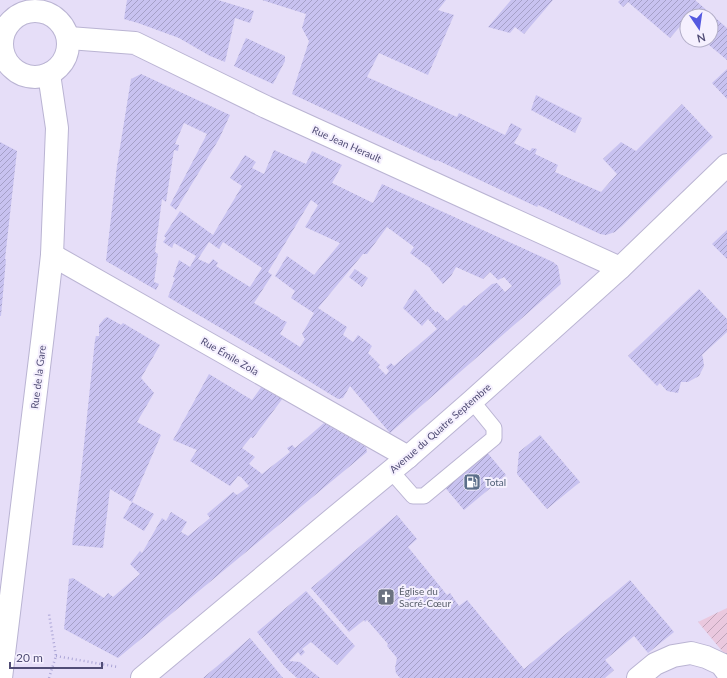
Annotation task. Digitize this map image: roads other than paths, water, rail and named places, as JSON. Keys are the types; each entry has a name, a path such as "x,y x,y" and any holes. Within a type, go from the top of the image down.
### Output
{"street":[{"path":"50,7 65,28 68,38 68,49 65,59 59,68 49,74 38,77 8,75 8,64 3,54 1,43 4,32 9,23 17,15 28,11 50,7"},
{"name":"Rue Jean Herault","path":"68,38 135,43 266,107 620,268"},
{"name":"Rue de la Gare","path":"1,678 52,254 57,128 49,74"},
{"name":"Avenue du Quatre Septembre","path":"142,678 408,457 472,401 620,268 727,165"},
{"name":"Rue Émile Zola","path":"52,254 408,457"},
{"path":"638,678 655,664 673,656 691,653 706,657 721,664 727,672"}],"lane":[{"path":"391,471 413,496 424,496 494,438 494,428 472,401"}],"place":[{"name":"Total","path":"472,482"},
{"name":"Église du Sacré-Cœur","path":"386,597"}]}
